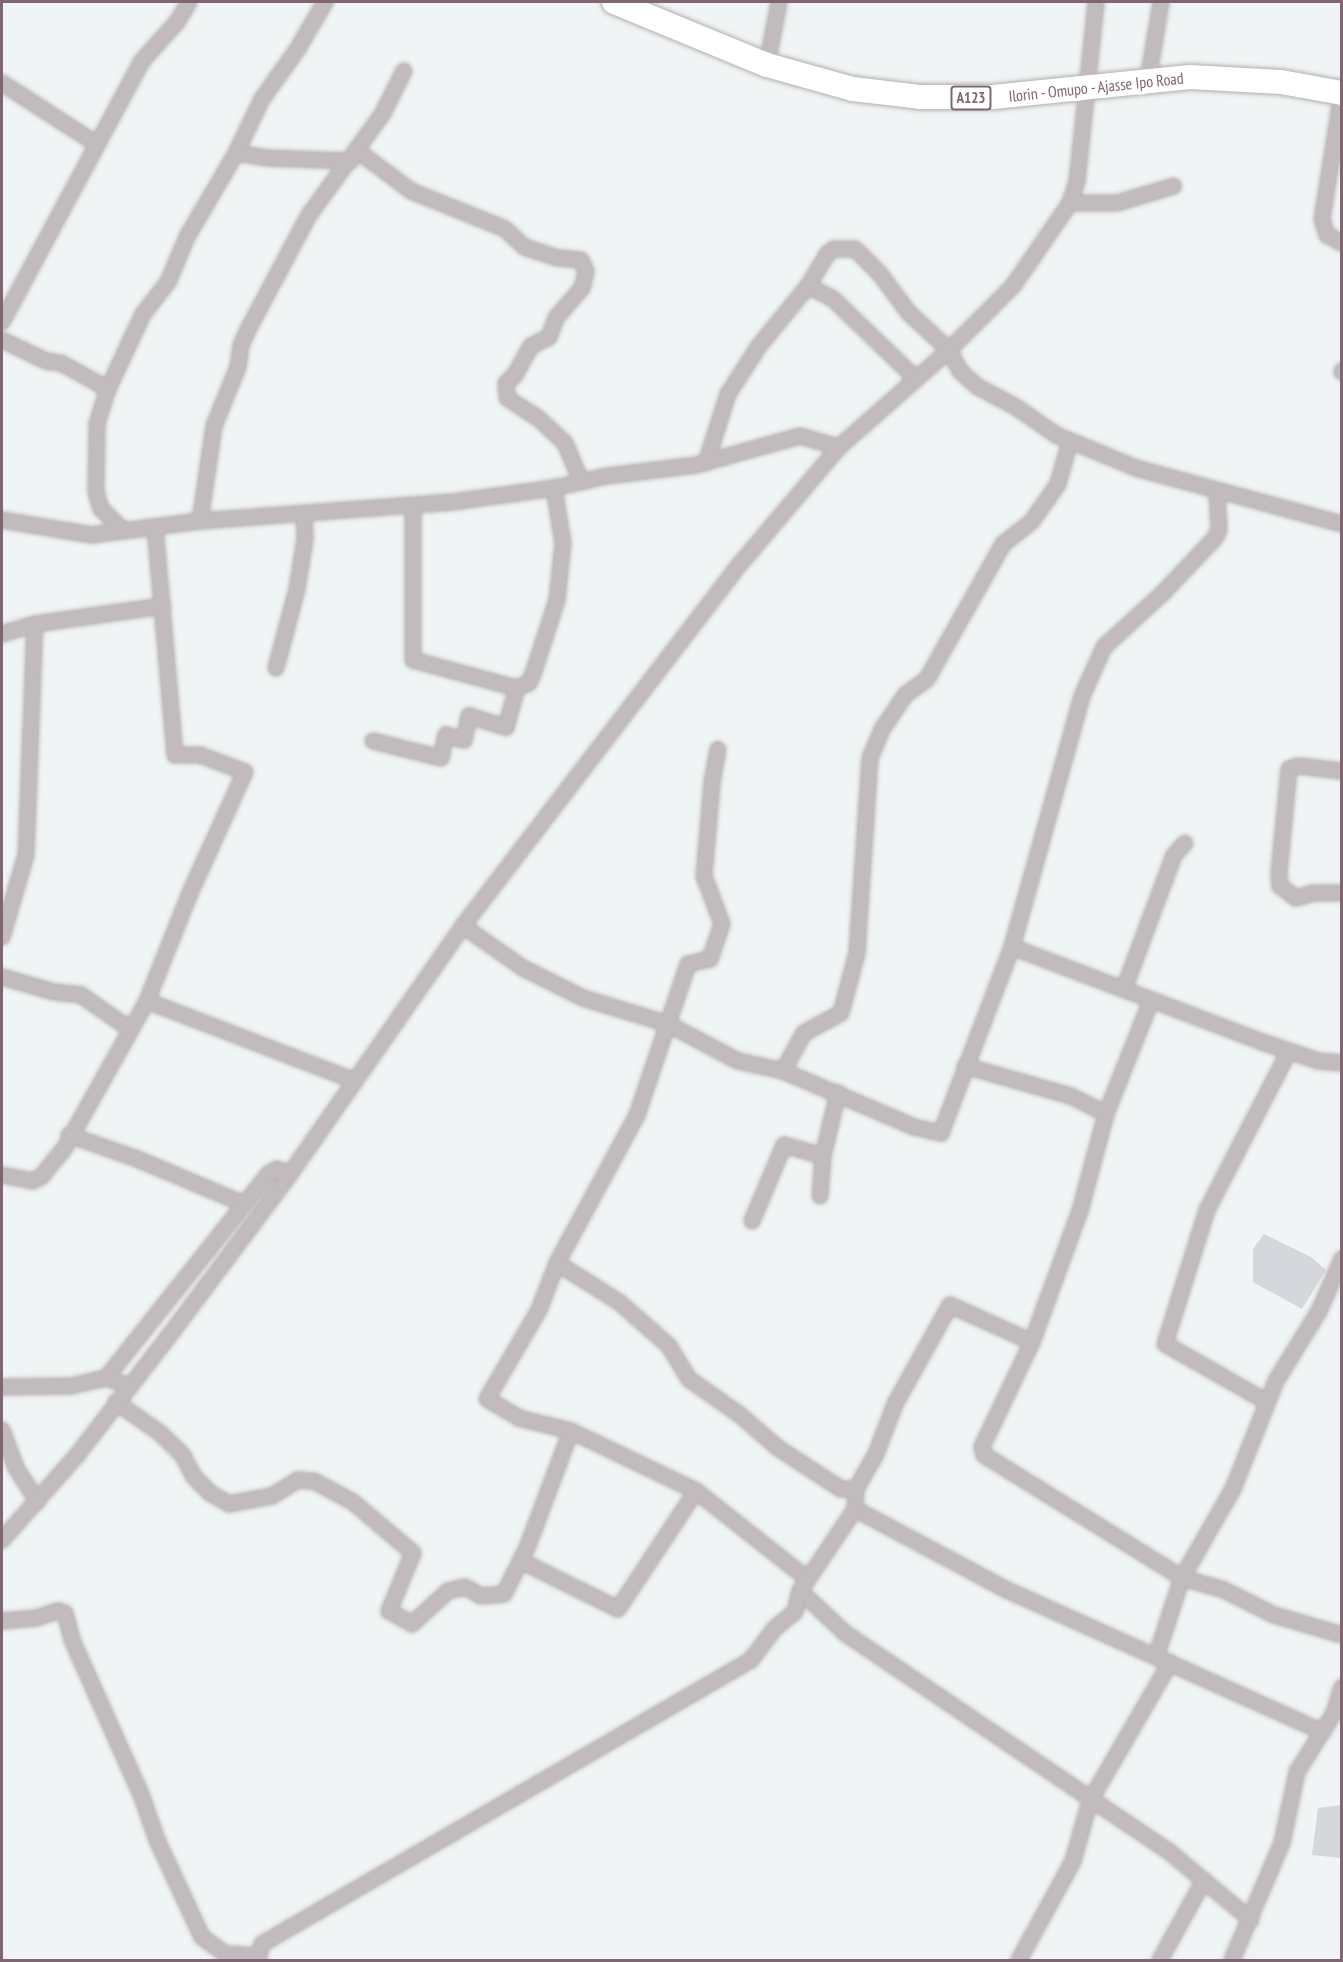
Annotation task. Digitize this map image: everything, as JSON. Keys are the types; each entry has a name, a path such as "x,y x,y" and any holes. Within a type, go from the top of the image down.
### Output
{"highway":[{"name":"Ilorin - Omupo - Ajasse Ipo Road","path":"618,2 767,65 852,89 920,97 993,97 1148,80 1233,78 1341,93"}],"street":[{"path":"2,322 95,143 142,61 177,22 189,2"},
{"path":"123,530 101,510 96,491 97,424 108,389 143,314 168,282 187,237 236,153 262,99 297,50 325,2"},
{"path":"767,65 779,2"},
{"path":"2,1540 38,1502 117,1402 290,1174 463,926 741,563 839,447 949,350 1013,286 1070,203 1077,181 1090,87 1096,2"},
{"path":"1148,80 1161,2"},
{"path":"200,521 214,426 238,367 241,345 309,215 355,156 383,113 404,71"},
{"path":"2,83 95,143"},
{"path":"1341,93 1322,219 1327,236 1341,243"},
{"path":"236,153 266,158 355,156 411,191 505,229 524,248 557,258 581,260 586,271 582,288 556,318 549,337 531,345 515,375 506,383 507,398 538,418 565,443 581,481"},
{"path":"1070,203 1117,203 1174,186"},
{"path":"706,462 728,394 759,346 808,286 827,254 834,249 855,249 880,274 909,313 949,350 960,371 978,387 1070,441 1136,468 1217,493 1341,524"},
{"path":"808,286 832,298 915,378"},
{"path":"2,340 46,361 61,363 108,389"},
{"path":"2,519 92,535 200,521 413,506 554,488 581,481 706,462 800,436 839,447"},
{"path":"783,1071 804,1033 841,1013 857,953 870,758 883,728 905,695 927,679 1003,543 1032,521 1058,484 1070,441"},
{"path":"413,506 413,660 517,688 529,682 534,671 557,600 563,543 554,488"},
{"path":"463,926 523,968 583,998 668,1024 738,1061 783,1071 838,1092 914,1127 940,1133 1012,947 1086,686 1104,647 1163,593 1215,538 1219,530 1217,493"},
{"path":"276,668 297,589 305,539 304,513"},
{"path":"2,1174 32,1181 41,1177 64,1149 69,1135 147,1001 190,893 245,772 200,755 175,755 154,527"},
{"path":"2,634 35,624 163,606"},
{"path":"2,937 26,855 35,624"},
{"path":"373,741 441,758 446,735 464,740 469,716 506,727 517,688"},
{"path":"718,750 712,783 704,876 722,924 710,960 688,964 637,1115 557,1263 539,1310 487,1400 519,1418 571,1431 696,1491 803,1585 845,1633 1090,1801 1171,1852 1251,1920"},
{"path":"1341,771 1298,766 1289,769 1279,873 1280,886 1296,898 1313,892 1341,893"},
{"path":"1124,989 1174,855 1185,843"},
{"path":"1012,947 1289,1051 1341,1063"},
{"path":"2,977 54,992 81,995 131,1030"},
{"path":"147,1001 355,1081"},
{"path":"1151,1001 1106,1114 1080,1211 1032,1342 982,1451 1002,1467 1182,1578 1222,1589 1274,1615 1341,1635"},
{"path":"1267,1402 1165,1344 1207,1210 1289,1051"},
{"path":"965,1065 1071,1096 1106,1114"},
{"path":"820,1196 823,1156 838,1092"},
{"path":"69,1135 144,1162 244,1204"},
{"path":"752,1221 784,1145 823,1156"},
{"path":"106,1378 268,1174 277,1169 290,1174"},
{"path":"1156,1657 1182,1578 1233,1489 1267,1402 1319,1311 1341,1259"},
{"path":"557,1263 619,1302 669,1346 689,1379 740,1415 778,1448 841,1489 856,1489"},
{"path":"2,1621 36,1618 58,1611 65,1613 72,1640 141,1794 156,1840 202,1937 225,1953 260,1956 262,1944 751,1660 775,1628 795,1612 803,1585 855,1509 856,1489 876,1454 895,1404 950,1305 1032,1342"},
{"path":"2,1387 71,1386 106,1378 129,1386"},
{"path":"117,1402 160,1433 182,1454 194,1477 210,1493 229,1504 272,1496 298,1480 314,1482 353,1502 413,1553 388,1611 412,1624 448,1591 465,1587 481,1596 504,1594 521,1560 571,1431"},
{"path":"2,1430 16,1468 38,1502"},
{"path":"521,1560 618,1609 696,1491"},
{"path":"855,1509 1007,1590 1323,1732"},
{"path":"1019,1960 1072,1861 1090,1801 1170,1663"},
{"path":"1232,1960 1282,1843 1297,1772 1334,1713 1341,1687"},
{"path":"1160,1960 1204,1880"}],"shaded area":[{"path":"1264,1234 1311,1257 1326,1270 1302,1309 1253,1282 1253,1249"},
{"path":"1341,1805 1341,1858 1312,1855 1318,1808"}]}
